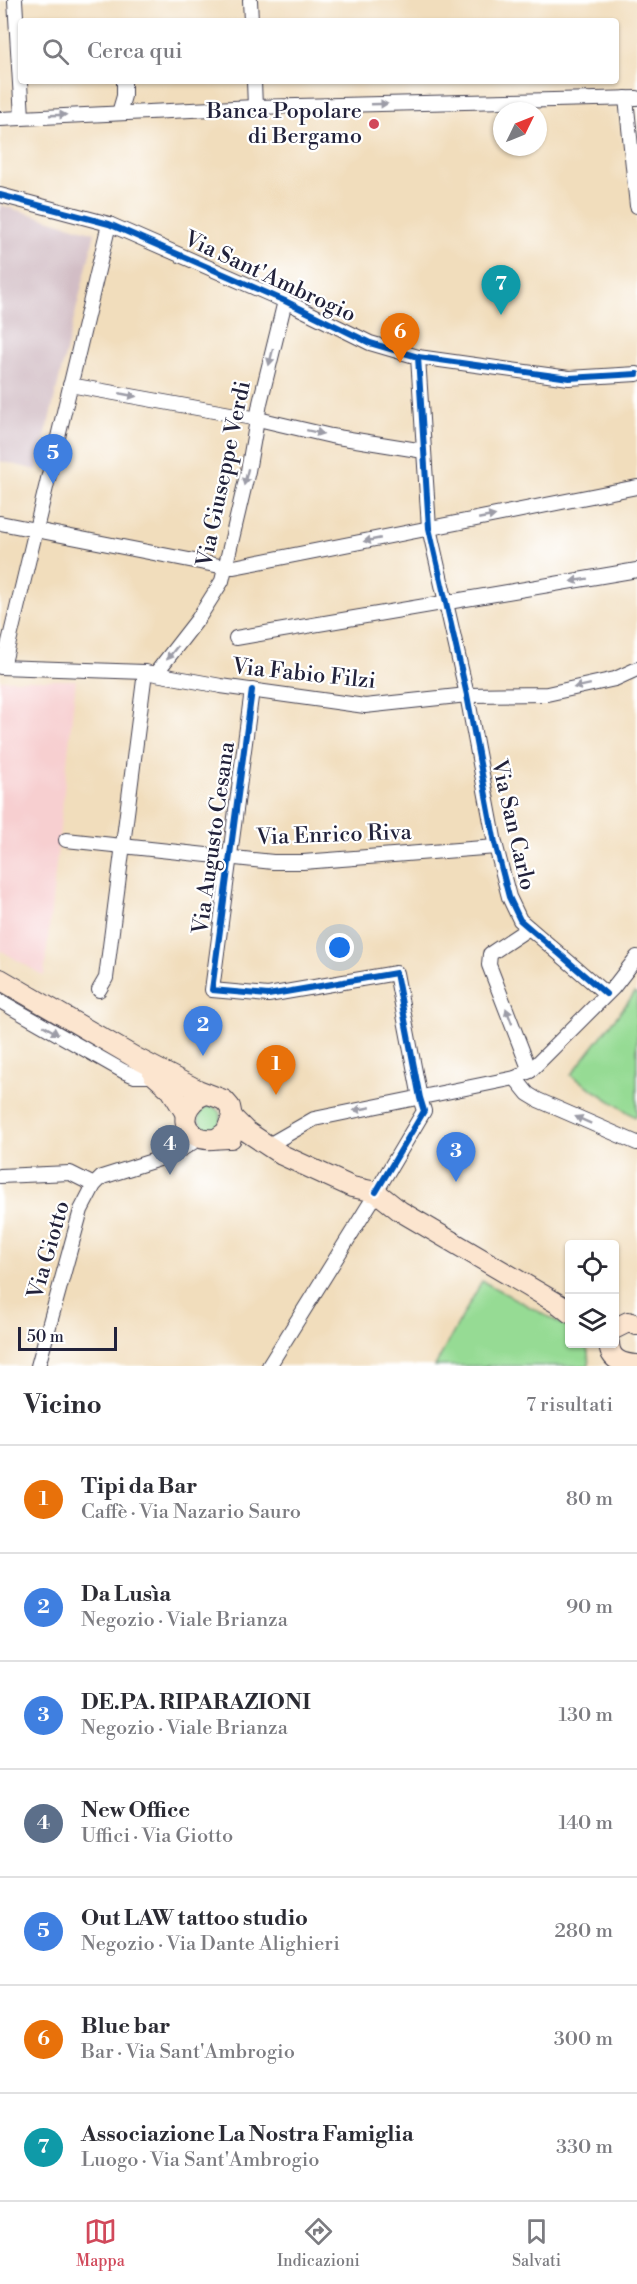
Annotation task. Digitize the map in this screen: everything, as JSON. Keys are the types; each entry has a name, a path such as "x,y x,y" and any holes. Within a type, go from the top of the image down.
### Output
{"main road":[{"path":"0,979 136,1058 206,1094 216,1095 230,1107 232,1117 241,1127 275,1150 400,1211 565,1307"},
{"path":"136,1058 171,1090 198,1128 275,1150"},
{"path":"198,1128 189,1104 196,1097 206,1094"},
{"path":"198,1128 226,1132 232,1117"},
{"path":"618,1348 617,1361 636,1365"}],"street":[{"path":"15,0 18,21"},
{"path":"250,0 251,18"},
{"path":"21,84 22,117"},
{"path":"119,113 124,96 124,84"},
{"path":"254,84 255,107"},
{"path":"0,119 255,107 632,98 637,206"},
{"name":"Via Sant'Ambrogio","path":"0,195 109,224 285,301 370,343 418,357 569,378 637,374"},
{"path":"2,667 109,224"},
{"name":"Via Giuseppe Verdi","path":"150,672 214,595 222,581 285,301"},
{"name":"Via San Carlo","path":"418,357 429,528 467,695 496,847 509,897 520,920 606,994"},
{"path":"70,385 331,436 424,451"},
{"path":"0,523 225,567 637,487"},
{"path":"236,638 637,570"},
{"name":"Via Fabio Filzi","path":"2,667 150,672 252,690 365,706 467,695 547,694 615,679 637,669"},
{"path":"99,990 106,978 122,847 150,672"},
{"name":"Via Augusto Cesana","path":"252,690 212,990 268,995 396,972 420,1098"},
{"name":"Via Enrico Riva","path":"66,840 273,862 303,862 496,847"},
{"path":"529,928 490,954 489,965 530,1071"},
{"path":"275,1150 314,1119 515,1078 530,1071 606,994 637,957"},
{"path":"0,1001 123,1071 135,1076 155,1076"},
{"path":"515,1078 528,1094 538,1100 637,1143"},
{"path":"269,1366 374,1197 424,1111 420,1098"},
{"name":"Via Giotto","path":"38,1366 81,1210 94,1185 102,1177 162,1158 198,1128"},
{"path":"0,1176 70,1173 94,1185"}],"shaded area":[{"path":"0,205 95,233 37,470 0,461"},
{"path":"0,680 76,680 44,976 0,950"}],"green space":[{"path":"635,993 637,994 637,1114 635,1117 571,1075"},
{"path":"210,1107 218,1110 221,1118 218,1126 210,1129 202,1126 199,1118 202,1110"},
{"path":"482,1281 565,1326 565,1348 586,1348 589,1366 435,1366"}],"cycle path":[{"path":"0,195 109,224 285,301 370,343 418,357 569,378 637,374"},
{"path":"418,357 429,528 467,695 495,843 509,897 520,920 606,994"},
{"path":"252,690 212,990 268,995 396,973 424,1111 376,1192"}],"place":[{"name":"Banca Popolare di Bergamo","path":"374,124"},
{"name":"Associazione La Nostra Famiglia","path":"501,315"},
{"name":"Blue bar","path":"400,363"},
{"name":"Out LAW tattoo studio","path":"53,484"},
{"name":"Da Lusìa","path":"203,1056"},
{"name":"Tipi da Bar","path":"276,1095"},
{"name":"New Office","path":"170,1175"},
{"name":"DE.PA. RIPARAZIONI","path":"456,1182"}]}
